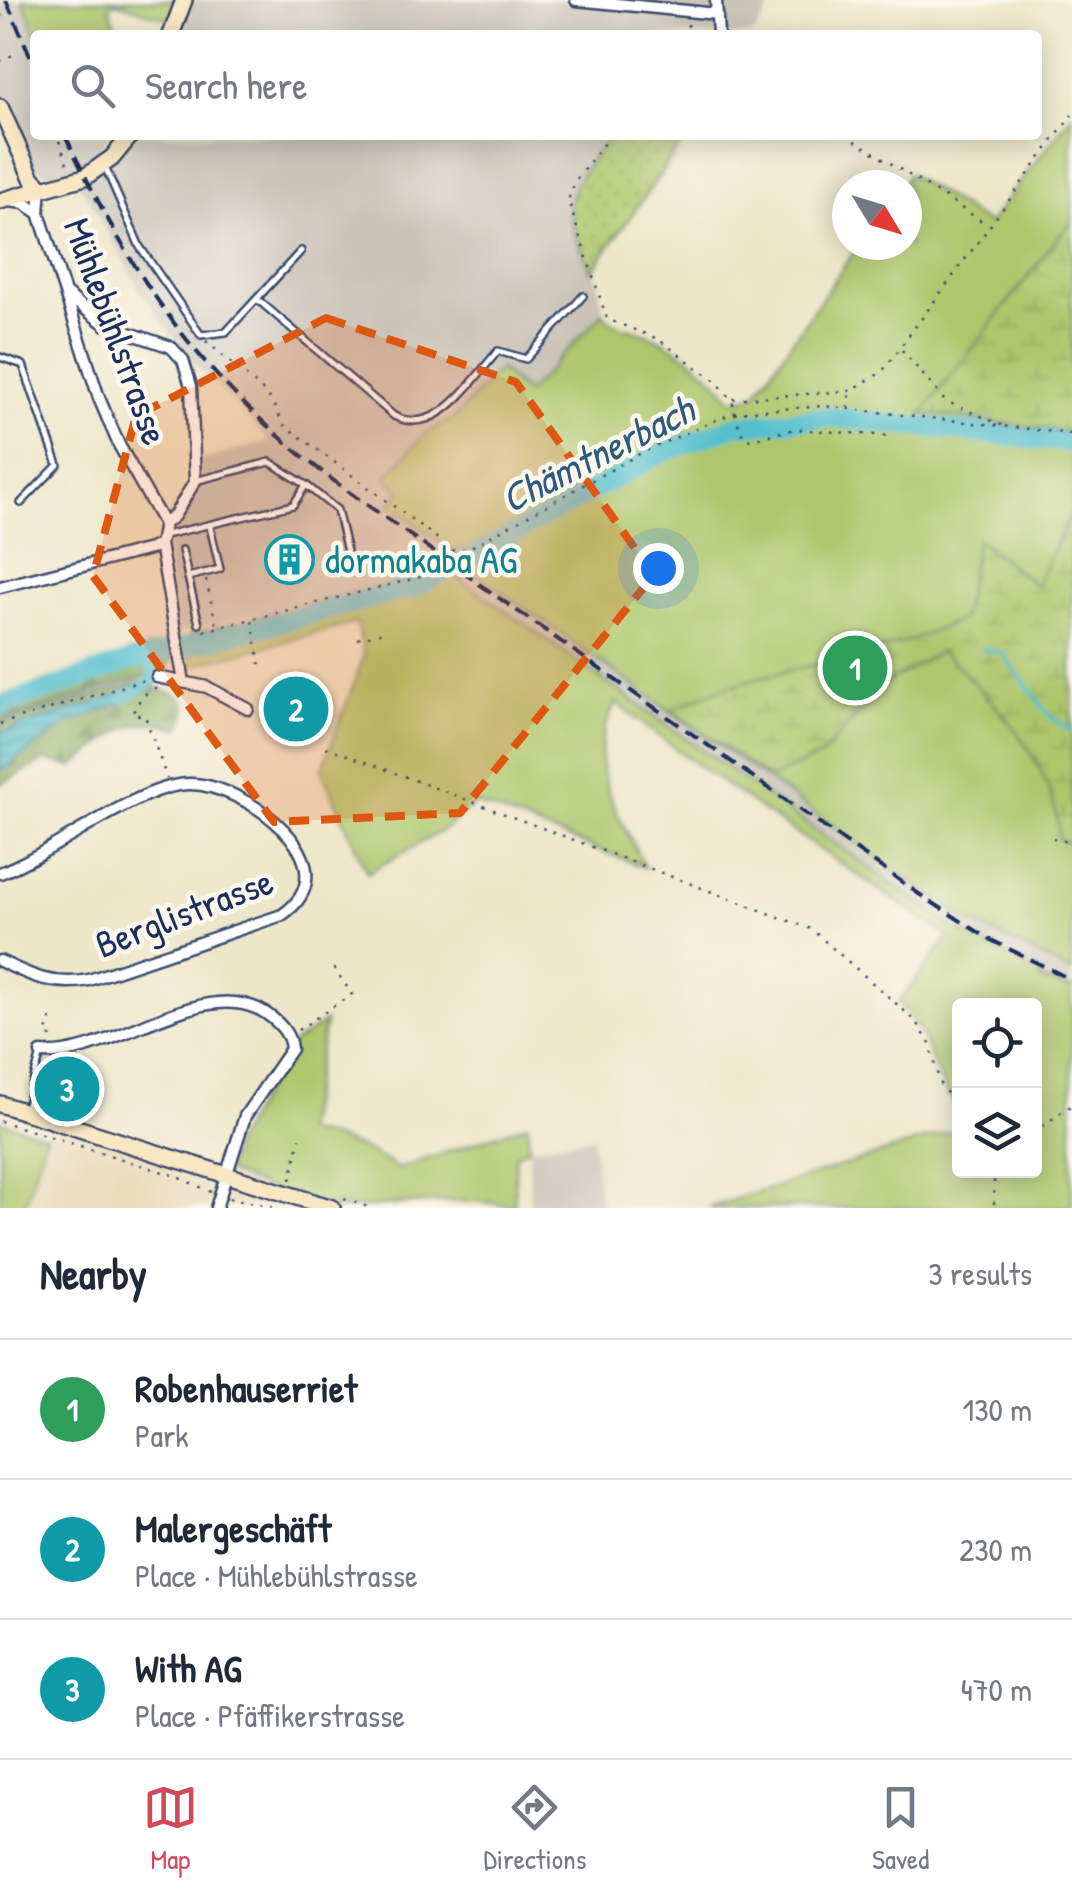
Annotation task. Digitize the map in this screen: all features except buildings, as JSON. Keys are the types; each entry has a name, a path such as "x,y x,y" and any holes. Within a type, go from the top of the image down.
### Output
{"main road":[{"path":"174,30 184,0"},
{"name":"Mühlebühlstrasse","path":"0,106 32,178 41,187"},
{"path":"3,201 41,187 52,189 76,181 104,165 126,140"},
{"path":"0,1104 332,1208"}],"street":[{"path":"576,0 717,14"},
{"path":"716,0 718,30"},
{"name":"Mühlebühlstrasse","path":"41,187 39,214 112,428 163,534"},
{"name":"Mühlebühlstrasse","path":"3,201 24,203 39,214"},
{"path":"66,294 106,324 171,347 182,360 192,386 196,480 163,534 174,636 184,682"},
{"path":"0,587 163,534"},
{"path":"157,682 207,687 248,710"},
{"name":"Berglistrasse","path":"0,873 155,792 190,784 214,788 283,826 305,867 304,888 295,906 282,915 89,980 68,984 45,981 0,961"},
{"path":"41,1053 68,1053 210,1003 239,1002 266,1013 286,1032 291,1049 252,1100 216,1208"}],"lane":[{"path":"104,165 140,247 201,335 221,336 301,251"},
{"path":"256,299 394,416 412,425 426,422 446,407 498,351 526,359 583,296"},
{"path":"0,356 23,365 58,465 21,504"},
{"path":"196,480 270,462 337,510 349,560"},
{"path":"163,534 210,527 293,505 306,485"},
{"path":"188,577 220,570 210,527"},
{"path":"182,550 199,624"},
{"path":"24,1110 41,1053"}],"path":[{"path":"684,30 692,19"},
{"path":"0,61 20,52"},
{"path":"732,400 850,391 882,372 1072,115"},
{"path":"606,140 576,180 568,200 574,230 598,282 603,313 614,324 658,339 692,362 732,400 740,431 747,440 779,431 819,428 888,436"},
{"path":"854,140 988,224"},
{"path":"58,141 76,181"},
{"path":"201,335 268,395 284,425 450,549 469,548 671,438 735,412 804,406 848,408 1072,434"},
{"path":"901,348 946,401 996,419 1004,426"},
{"path":"848,408 850,391"},
{"path":"174,636 445,571 461,561 469,548"},
{"path":"205,573 217,628"},
{"path":"252,620 260,664"},
{"path":"358,638 383,632"},
{"path":"0,724 157,682"},
{"path":"157,682 142,696 132,714 145,716 163,768"},
{"path":"326,747 811,930 916,1022 930,1044 940,1084 952,1100"},
{"path":"1054,838 1072,843"},
{"path":"290,1023 300,1031 352,994 330,964"},
{"path":"46,1035 51,1018"},
{"path":"1042,1126 1072,1105"},
{"path":"0,1120 176,1176 222,1196 278,1208"},
{"path":"291,1180 300,1138"},
{"path":"994,1178 994,1208"}],"highlighted area":[{"path":"326,318 516,382 654,575 460,813 274,822 93,576 136,416"}],"shaded area":[{"path":"0,0 104,0 117,30 30,30 30,140 106,140 101,155 104,164 126,140 606,140 576,180 568,210 598,283 603,313 527,393 499,369 456,417 426,433 403,492 391,505 450,549 469,548 461,561 445,571 173,634 164,524 195,481 195,462 269,441 184,352 140,290 85,192 64,173 50,175 30,165 0,95"},
{"path":"184,0 776,0 756,30 173,30"},
{"path":"470,569 963,918 1072,972 1072,989 1039,980 956,929 461,580"},
{"path":"51,1119 332,1208 24,1208"},
{"path":"592,1137 601,1208 530,1208 529,1148"}],"green space":[{"path":"23,0 177,0 170,20 117,2 109,7 117,30 35,30"},
{"path":"1072,115 1072,972 963,918 471,570 461,580 956,929 1042,975 1040,980 1072,989 1072,1208 708,1208 952,1131 952,1178 1042,1178 1042,998 952,998 952,1100 919,1031 898,1003 949,937 708,773 616,703 601,746 602,767 614,806 644,867 475,803 445,829 367,873 322,770 364,656 357,623 190,666 190,634 445,571 461,561 468,549 450,549 390,505 402,492 386,477 426,433 456,417 499,369 527,393 603,313 613,322 652,336 685,355 732,400 754,396 849,260 922,260 922,182 988,224"},
{"path":"606,140 684,140 592,271 570,212 571,198 583,172"},
{"path":"1072,220 1072,432 922,413"},
{"path":"1072,512 1072,843 1059,840 1048,785 1019,735 941,651 883,685 822,755 769,779 671,710 742,682 891,646 962,618 977,539 1036,585"},
{"path":"167,652 171,662 166,670 0,721 0,706"},
{"path":"157,677 157,689 184,702 186,713 179,729 162,724 134,725 72,767 45,760 0,785 0,724"},
{"path":"325,1022 304,1132 353,1145 398,1169 528,1124 529,1148 516,1154 514,1206 448,1201 337,1208 295,1199 226,1172 233,1145 291,1045"},
{"path":"0,1121 46,1135 24,1208 0,1208"}],"water":[{"path":"123,694 124,701 67,724 0,771 0,733"}],"waterway":[{"name":"Chämtnerbach","path":"0,706 137,659 414,588 660,454 733,426 828,417 1072,443"},
{"path":"983,649 1002,653 1050,716 1072,731"},
{"path":"150,656 152,674"},
{"path":"123,698 153,681"}],"railway":[{"path":"6,0 30,55"},
{"path":"68,140 123,246 186,339 222,381 308,461 919,894 989,939 1072,980"}],"place":[{"name":"dormakaba AG","path":"290,559"},
{"name":"Robenhauserriet","path":"855,668"},
{"name":"Malergeschäft","path":"296,709"},
{"name":"With AG","path":"67,1089"}]}
